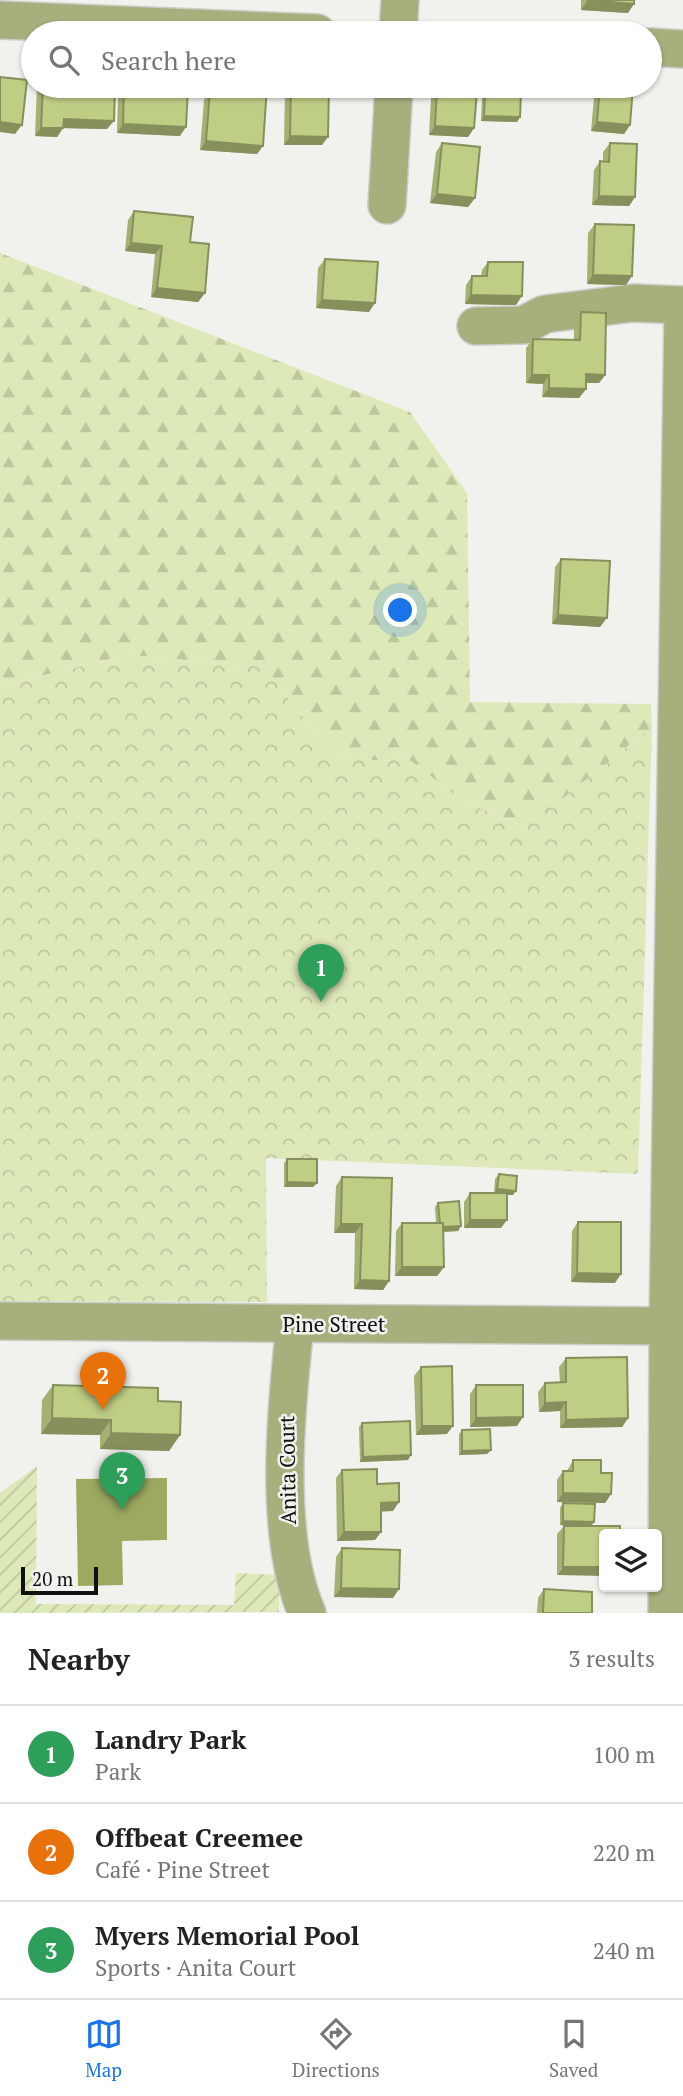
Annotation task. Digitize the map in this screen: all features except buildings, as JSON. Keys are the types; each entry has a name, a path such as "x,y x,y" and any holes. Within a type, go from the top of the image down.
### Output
{"street":[{"path":"399,21 400,0"},
{"path":"0,20 111,12 199,21"},
{"path":"662,48 683,49"},
{"path":"387,205 393,98"},
{"path":"476,326 524,325 545,314 633,303 683,307 668,1326 667,1613"},
{"name":"Pine Street","path":"0,1321 668,1326"},
{"name":"Anita Court","path":"295,1325 285,1462 295,1571 307,1613"}],"green space":[{"path":"0,253 410,412 467,493 470,702 651,704 652,727 527,827 464,802 407,758 380,761 332,754 264,667 127,655 0,686"},
{"path":"127,655 264,667 332,754 380,761 407,758 464,802 526,827 652,727 638,1174 266,1158 267,1302 0,1301 0,686"},
{"path":"37,1466 36,1604 234,1605 236,1573 279,1575 279,1612 0,1613 0,1493"}],"shaded area":[{"path":"167,1478 167,1540 122,1541 123,1585 78,1586 76,1479"}],"place":[{"name":"Landry Park","path":"321,1002"},
{"name":"Offbeat Creemee","path":"103,1410"},
{"name":"Myers Memorial Pool","path":"122,1510"}]}
